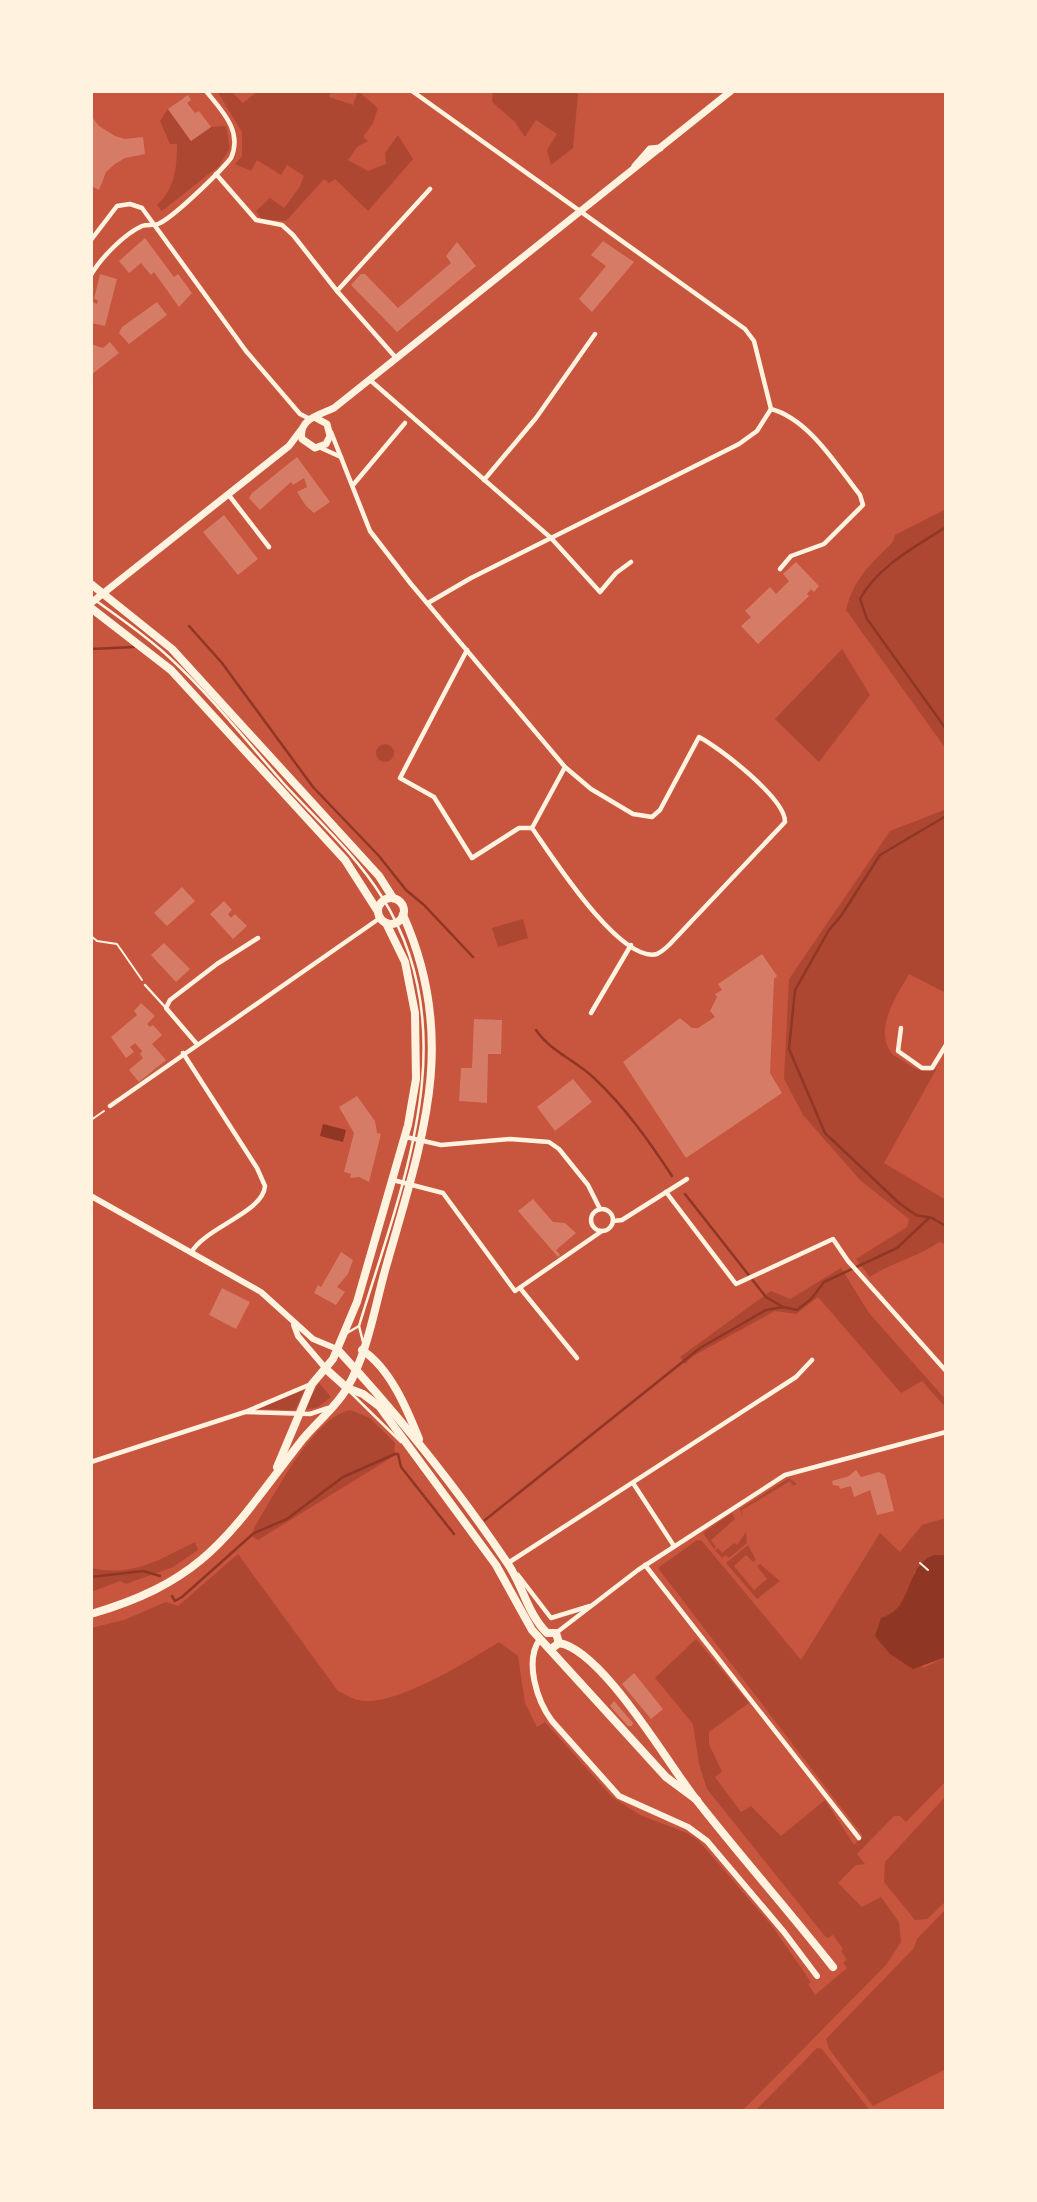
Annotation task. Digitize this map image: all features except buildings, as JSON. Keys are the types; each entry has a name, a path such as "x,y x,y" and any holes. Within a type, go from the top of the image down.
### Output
{"main road":[{"path":"274,1476 297,1414 312,1384 327,1370 357,1302 405,1137 416,1079 416,1033 405,962 385,918 345,860 171,670 92,602 289,446 301,428 313,418 334,408 397,359 731,91"},
{"path":"289,446 319,448 329,440 334,408"},
{"path":"313,418 324,421 330,429"},
{"path":"301,428 302,439 308,446"},
{"path":"91,584 177,654 379,876 388,899 385,918"},
{"path":"91,1614 136,1599 188,1572 236,1528 311,1427 347,1388 356,1369 407,1183 431,1080 430,1014 422,970 402,906 388,899"},
{"path":"385,918 403,915"},
{"path":"363,1347 406,1407 425,1451"},
{"path":"337,1349 425,1451 508,1563 531,1614 618,1727 666,1777 697,1800"},
{"path":"327,1370 347,1388 363,1394 379,1406 496,1565 531,1630 548,1635 555,1646"},
{"path":"555,1646 568,1645 582,1654 627,1704 697,1800 833,1967"}],"street":[{"path":"91,275 107,255 140,226 157,225 231,158 235,138 232,125 206,91"},
{"path":"412,91 751,334 771,409 757,431 740,444 438,595 428,603"},
{"path":"216,174 256,220 282,225 293,235 337,291 397,359"},
{"path":"337,291 430,189"},
{"path":"91,240 113,209 125,204 142,208 157,225 185,270 246,351 300,414 313,418"},
{"path":"484,480 536,418 594,334"},
{"path":"370,380 551,538 600,592 616,573 631,562"},
{"path":"771,409 787,413 801,426 860,495 863,505 824,544 791,556 780,569"},
{"path":"300,414 301,428"},
{"path":"353,485 405,423"},
{"path":"330,429 370,531 565,767 591,789 633,814 652,817 660,810 699,737 714,745 784,810 785,822 782,829 658,954 644,954 611,932 532,828"},
{"path":"319,448 332,450 341,458"},
{"path":"228,494 269,547"},
{"path":"467,650 400,778 434,797 472,858 519,828 532,828"},
{"path":"532,828 565,767"},
{"path":"110,1106 183,1053 385,918"},
{"path":"197,1044 166,1007 170,1000 217,964 258,938"},
{"path":"591,1013 631,946"},
{"path":"901,1028 898,1051 922,1068 932,1068 946,1045"},
{"path":"183,1053 257,1168 265,1186 259,1201 200,1239 191,1253"},
{"path":"405,1137 447,1145 510,1139 549,1142 559,1149 588,1185 600,1209"},
{"path":"613,1221 622,1220 687,1179"},
{"path":"392,1180 443,1193 518,1289 577,1358"},
{"path":"666,1192 736,1284 833,1239 946,1371"},
{"path":"91,1196 261,1293 313,1339 337,1349"},
{"path":"518,1289 602,1231 609,1229 613,1221 609,1211 600,1209"},
{"path":"600,1209 591,1219 595,1228 602,1231"},
{"path":"293,1323 298,1336 327,1370"},
{"path":"590,1606 551,1618 508,1563 796,1377 812,1360"},
{"path":"91,1462 245,1412 312,1384"},
{"path":"245,1412 314,1414 332,1406"},
{"path":"817,1976 707,1841 688,1827 619,1796 552,1721 543,1708 536,1687 534,1653 548,1635 645,1565 796,1471 946,1432"},
{"path":"633,1483 674,1546"},
{"path":"645,1565 859,1838"}],"lane":[{"path":"92,602 172,660 388,899 385,918 409,951 423,1013 425,1075 418,1140"},
{"path":"145,985 166,1007"},
{"path":"363,1347 359,1326 407,1183"},
{"path":"342,1335 359,1326"}],"path":[{"path":"91,936 97,941 117,944 145,985"},
{"path":"91,1120 110,1106"},
{"path":"920,1563 928,1570"}],"shaded area":[{"path":"217,91 231,91 243,103 258,91 331,91 329,97 353,105 358,91 378,108 373,123 363,137 368,141 358,146 348,160 368,171 386,164 385,153 398,135 413,159 368,211 335,179 329,183 324,179 286,221 261,219 256,211 270,198 284,208 299,188 304,176 287,165 281,175 257,160 251,171 235,164 242,156 242,132"},
{"path":"493,91 572,91 578,94 573,148 551,165 547,150 557,134 536,120 525,137 515,122 492,102"},
{"path":"168,109 191,141 211,127 226,126 230,148 219,166 162,211 157,205 168,192 174,177 177,144 170,144 160,121"},
{"path":"946,509 946,749 846,610 858,580 893,542 895,535"},
{"path":"842,649 870,695 819,762 775,719"},
{"path":"385,744 391,747 394,753 391,759 385,762 379,759 376,753 379,747"},
{"path":"946,803 946,993 909,974 889,1013 885,1035 893,1055 920,1070 931,1071 937,1068 884,1163 946,1200 946,1244 939,1242 870,1277 856,1259 907,1227 909,1219 860,1180 803,1115 784,1079 789,979 890,831 944,810"},
{"path":"523,919 528,938 498,947 492,928"},
{"path":"323,1124 346,1130 343,1142 320,1136"},
{"path":"841,1268 869,1313 946,1400 946,1408 922,1381 901,1393 818,1297 796,1314 775,1311 693,1356 685,1364 680,1357 771,1291 790,1299"},
{"path":"319,1383 331,1397 318,1407 303,1410"},
{"path":"304,1390 295,1410 255,1409"},
{"path":"350,1410 370,1418 395,1443 394,1456 258,1540 253,1537 254,1528 295,1460 322,1427 336,1416"},
{"path":"789,1478 797,1484 793,1486 790,1481 742,1510 743,1517 740,1509"},
{"path":"732,1513 735,1519 711,1540 716,1547 714,1549 703,1533"},
{"path":"946,1518 946,1555 914,1572 907,1596 891,1615 923,1668 946,1657 946,1781 906,1822 900,1816 894,1816 857,1854 865,1864 856,1865 838,1883 862,1907 881,1897 899,1922 901,1942 886,1965 742,2111 91,2111 91,1628 124,1620 166,1602 178,1606 238,1554 338,1691 356,1699 373,1701 410,1690 451,1671 499,1642 518,1656 525,1703 537,1727 545,1722 612,1797 640,1815 687,1833 699,1841 772,1926 811,1982 808,1984 815,1995 847,1968 843,1963 847,1960 841,1951 843,1949 833,1935 828,1938 824,1935 707,1789 699,1764 693,1724 655,1678 696,1639 749,1703 709,1732 709,1744 722,1772 715,1777 741,1812 751,1806 781,1836 825,1800 854,1845 863,1836 658,1568 697,1540 702,1541 801,1660 880,1533 900,1552 922,1525"},
{"path":"746,1532 747,1543 729,1558 726,1555 722,1558 715,1550 718,1548 722,1553 734,1543 737,1545"},
{"path":"195,1542 198,1550 173,1567 126,1584 120,1581 91,1592 91,1568 121,1570 146,1565"},
{"path":"748,1545 756,1560 753,1562 746,1555 734,1566 754,1590 767,1579 757,1566 760,1564 780,1581 757,1599 726,1563"},
{"path":"934,1555 946,1555 946,1657 913,1669 890,1654 875,1636 881,1618 892,1613 905,1597 917,1568"},
{"path":"946,1796 946,1901 927,1919 915,1920 884,1882 885,1862"},
{"path":"946,1909 946,2069 873,2106 829,2049 826,2039 914,1948 917,1939"},
{"path":"817,2048 822,2049 868,2108 866,2111 755,2111"}],"waterway":[{"path":"946,527 887,567 867,587 860,599 867,619 946,729"},
{"path":"189,626 222,663 313,787 379,856 406,890 424,905 473,957"},
{"path":"91,649 134,647"},
{"path":"946,816 880,855 829,930 795,990 789,1049 825,1133 899,1203 916,1215 932,1218 946,1226"},
{"path":"536,1030 548,1044 587,1072 605,1089 636,1125 672,1176"},
{"path":"685,1194 766,1297 783,1307"},
{"path":"485,1520 700,1348 766,1310 783,1307 797,1310 811,1299 824,1282 897,1248 929,1218"},
{"path":"172,1596 175,1601 182,1597 254,1533 287,1519 343,1477 395,1454 398,1454 401,1467 454,1534"},
{"path":"91,1577 143,1571 160,1576"}]}
